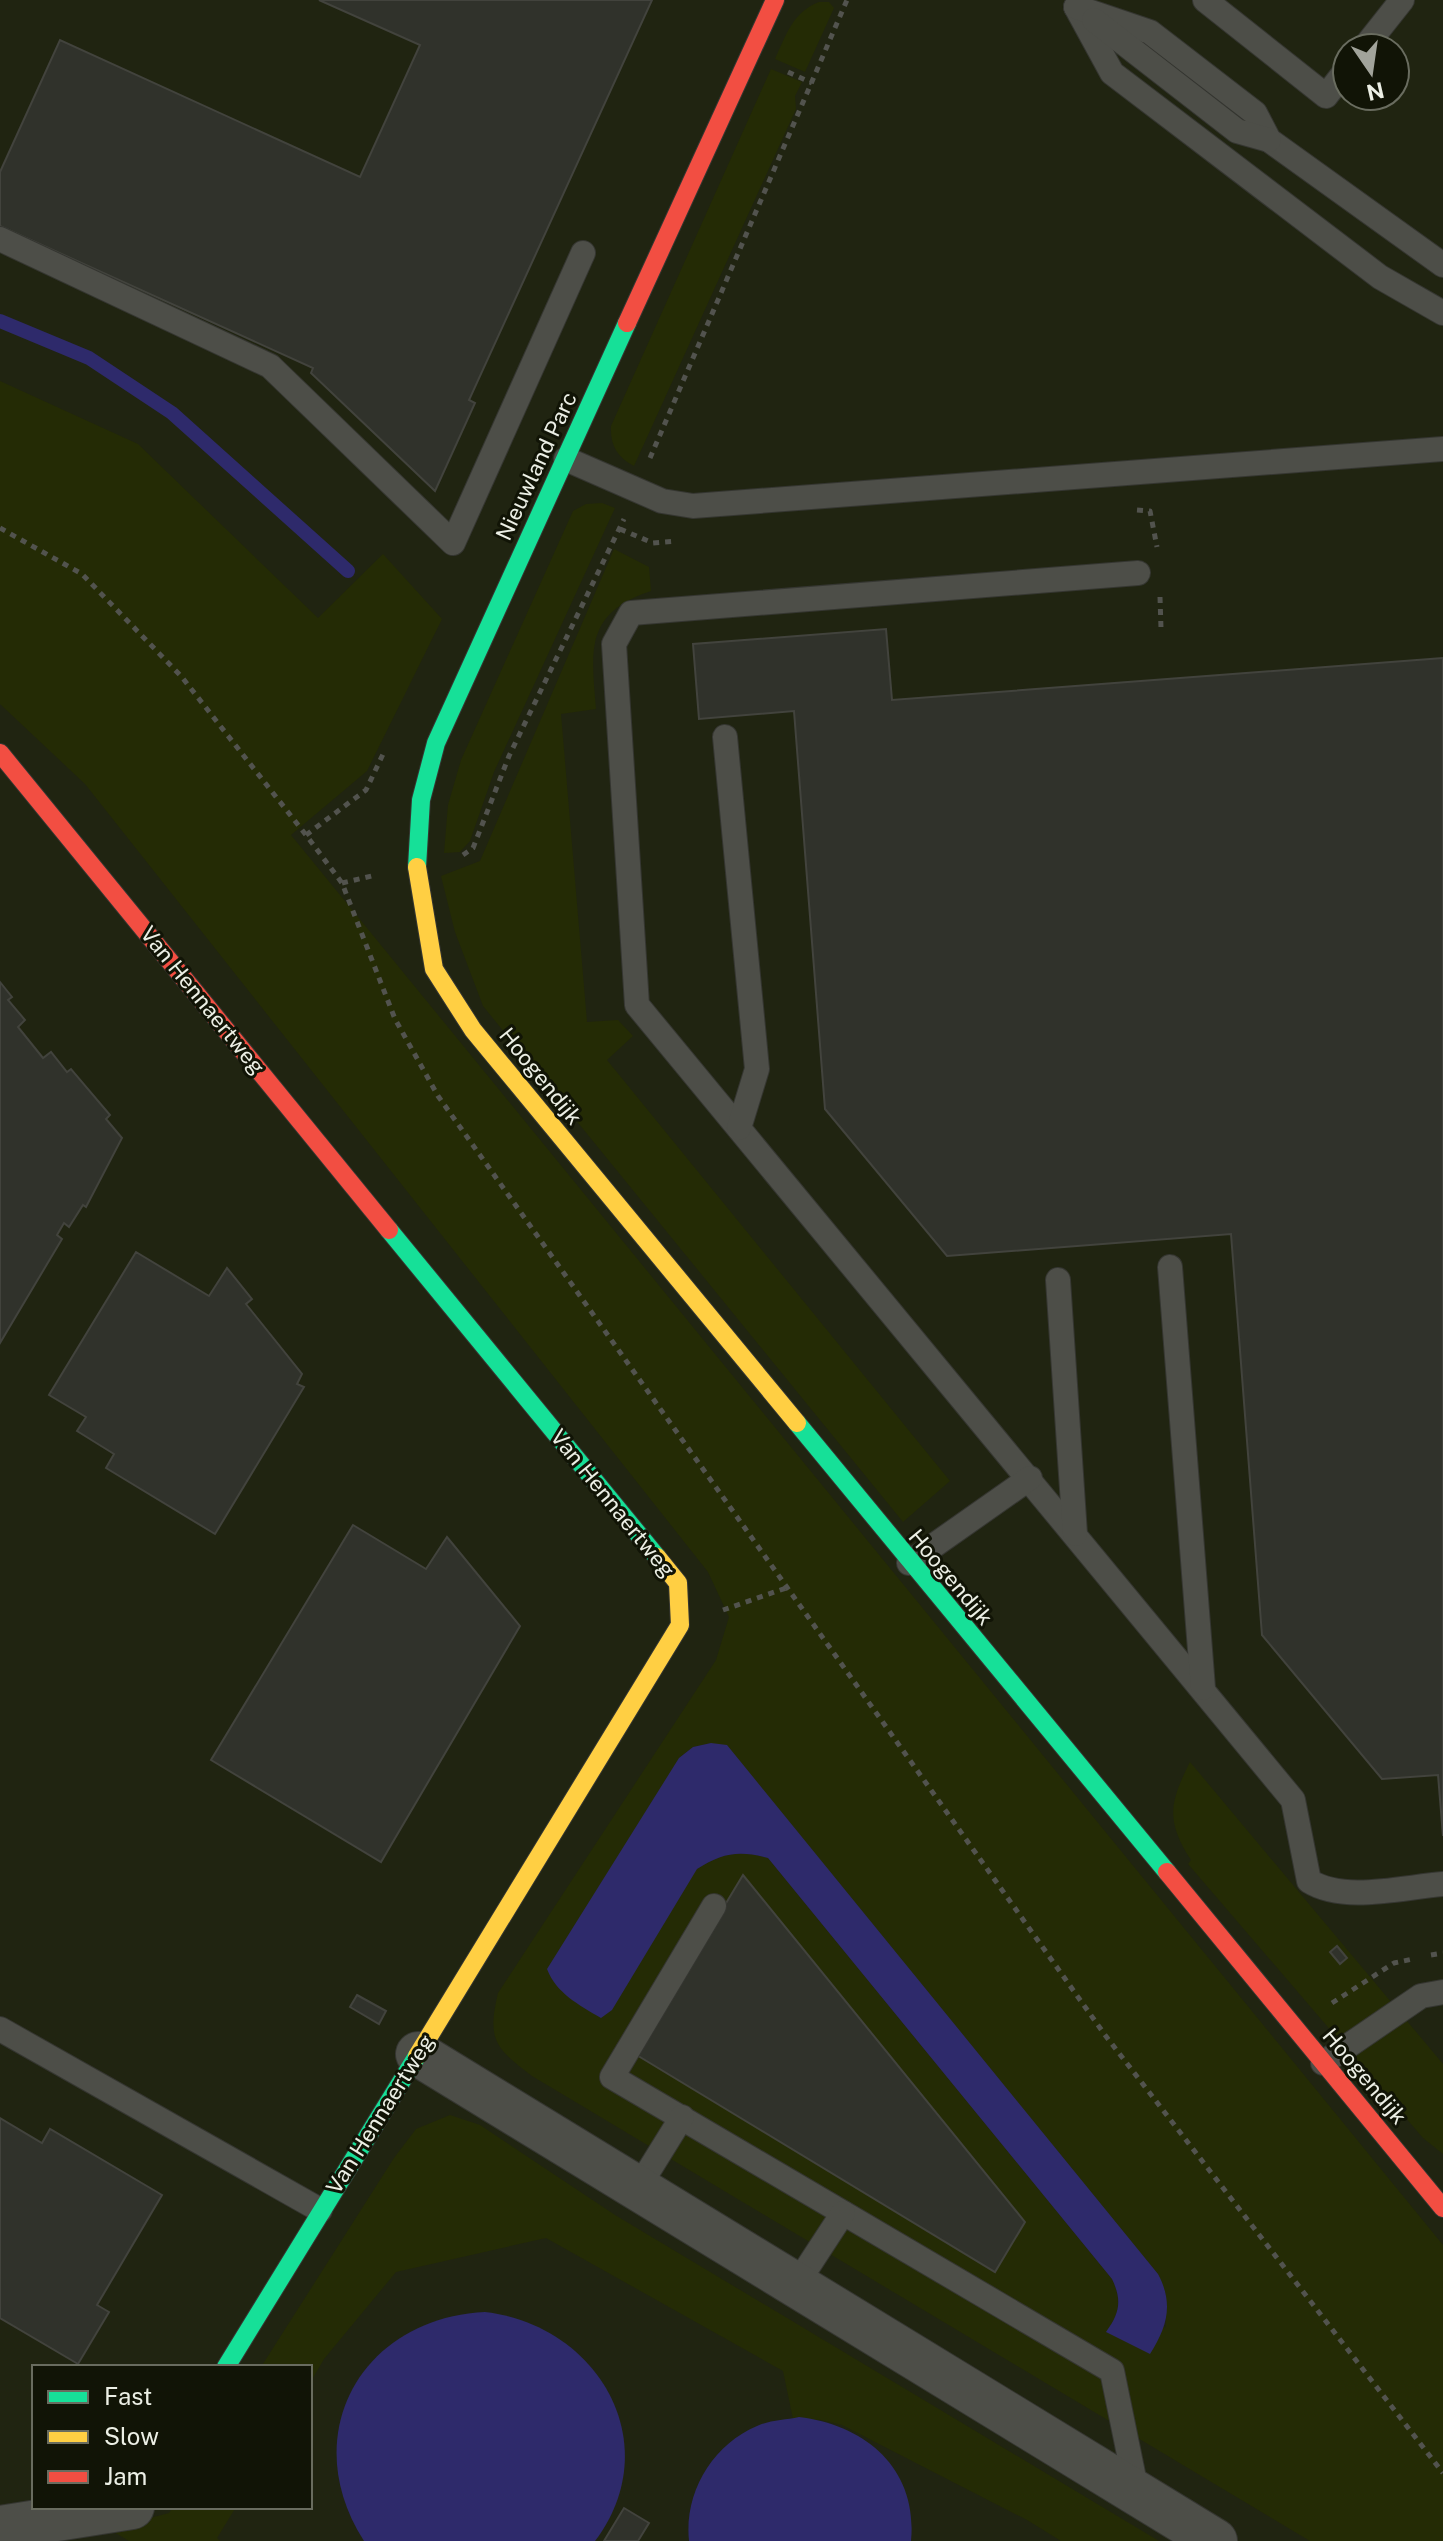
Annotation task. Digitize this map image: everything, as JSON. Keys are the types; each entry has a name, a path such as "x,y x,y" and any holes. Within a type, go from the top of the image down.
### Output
{"street":[{"name":"Nieuwland Parc","path":"434,969 417,865 421,800 436,743 775,0"},
{"name":"Van Hennaertweg","path":"0,753 678,1583 680,1625 227,2365"},
{"name":"Hoogendijk","path":"434,969 473,1030 1443,2208"},
{"path":"418,2054 1215,2541"},
{"path":"0,2528 119,2509"}],"lane":[{"path":"1205,0 1326,96 1331,90"},
{"path":"1377,32 1402,0"},
{"path":"1071,4 1150,32 1255,113 1269,140 1443,265"},
{"path":"1071,4 1112,73 1380,277 1443,313"},
{"path":"0,239 270,366 453,543 583,253"},
{"path":"566,459 662,501 693,506 1443,449"},
{"path":"1148,577 631,613 614,644 637,1005 1293,1800 1309,1881 1323,1890 1356,1891 1443,1884"},
{"path":"725,737 757,1069 739,1128"},
{"path":"1170,1267 1203,1688"},
{"path":"1058,1280 1075,1534"},
{"path":"909,1563 1030,1478"},
{"path":"714,1906 612,2077 1112,2371 1137,2493"},
{"path":"1323,2063 1421,1996 1443,1992"},
{"path":"0,2029 320,2210"},
{"path":"638,2188 682,2117"},
{"path":"796,2285 843,2213"}],"path":[{"path":"1122,508 1150,511 1157,550"},
{"path":"0,528 82,574 181,676 342,883 395,1019 438,1096 1105,2035 1443,2473"},
{"path":"620,529 653,543 685,541"},
{"path":"1148,577 1161,628"},
{"path":"680,1625 789,1587"},
{"path":"1296,2030 1355,1986 1394,1963 1443,1953"}],"shaded area":[{"path":"0,0 1443,0 1443,2541 0,2541"},
{"path":"711,1743 727,1745 1158,2274 1166,2295 1166,2315 1161,2334 1150,2354 1106,2332 1118,2306 1112,2279 768,1858 731,1854 697,1869 612,2010 601,2018 569,1998 556,1985 547,1969 679,1758 693,1747"},
{"path":"485,2312 525,2322 560,2340 589,2365 610,2395 622,2429 624,2466 616,2504 595,2541 364,2541 345,2501 337,2461 340,2424 352,2389 374,2359 404,2335 441,2319"},
{"path":"799,2417 846,2430 883,2455 906,2492 911,2515 911,2541 689,2541 691,2505 696,2489 714,2458 741,2434 757,2426"}],"green space":[{"path":"819,2 829,2 834,8 805,72 775,59 797,18"},
{"path":"771,69 802,82 795,96 796,109 634,466 616,450 611,426"},
{"path":"0,381 138,444 318,618 383,554 442,619 367,771 291,835 1443,2245 1443,2541 1310,2541 532,2076 502,2050 494,2033 493,2022 498,1993 716,1660 729,1617 708,1572 85,784 0,704","holes":["711,1743 1158,2274 1166,2295 1166,2327 1107,2332 1118,2307 1112,2279 768,1858 731,1854 697,1869 679,1758 693,1747"]},
{"path":"602,503 615,508 494,772 470,841 460,852 444,853 448,805 461,760 573,511 586,504"},
{"path":"614,549 649,567 651,591 629,600 603,622 594,651 596,709 561,714 587,1022 618,1020 633,1036 607,1060 950,1481 903,1522 483,1006 455,932 441,876 480,861"},
{"path":"1190,1762 1443,2064 1443,2154 1423,2138 1188,1864 1191,1860 1177,1833 1173,1811 1178,1789"},
{"path":"450,2115 480,2125 615,2215 1159,2541 1061,2541 1027,2520 842,2425 821,2420 793,2419 783,2371 546,2238 396,2272 324,2359 312,2380 312,2365 262,2365 394,2158 416,2129"},
{"path":"172,2509 235,2509 217,2538 220,2541 129,2541 109,2529 169,2513"}],"building":[{"path":"319,0 652,0 469,400 475,403 435,491 311,373 313,368 0,226 0,172 60,40 360,177 420,45"},
{"path":"886,629 892,700 1443,658 1443,1836 1438,1775 1382,1779 1262,1635 1231,1234 947,1256 825,1109 794,711 699,719 693,644"},
{"path":"0,982 12,997 8,1000 25,1020 18,1027 43,1058 51,1052 67,1072 71,1069 110,1115 106,1119 122,1138 86,1207 83,1205 69,1227 64,1223 57,1235 62,1239 0,1343"},
{"path":"136,1252 209,1296 227,1268 252,1299 246,1304 302,1374 297,1384 304,1387 215,1534 106,1468 114,1454 77,1431 86,1417 49,1395"},
{"path":"353,1525 426,1569 447,1537 520,1626 381,1862 211,1760"},
{"path":"743,1875 1025,2222 995,2272 635,2054"},
{"path":"1337,1946 1347,1958 1340,1964 1330,1952"},
{"path":"357,1995 386,2011 379,2024 350,2007"},
{"path":"0,2118 42,2143 50,2129 162,2195 97,2305 109,2312 78,2364 0,2318"},
{"path":"624,2508 649,2523 638,2541 604,2541"}],"waterway":[{"path":"0,321 89,358 172,413 348,571"}],"traffic: fast":[{"path":"417,867 421,800 436,743 627,323"},
{"path":"389,1230 657,1557"},
{"path":"797,1423 1167,1872"},
{"path":"227,2365 417,2056"}],"traffic: slow":[{"path":"417,867 434,969 473,1030 797,1423"},
{"path":"417,2056 680,1625 678,1583 657,1557"}],"traffic: jam":[{"path":"627,323 775,0"},
{"path":"0,753 389,1230"},
{"path":"1167,1872 1443,2208"}]}
